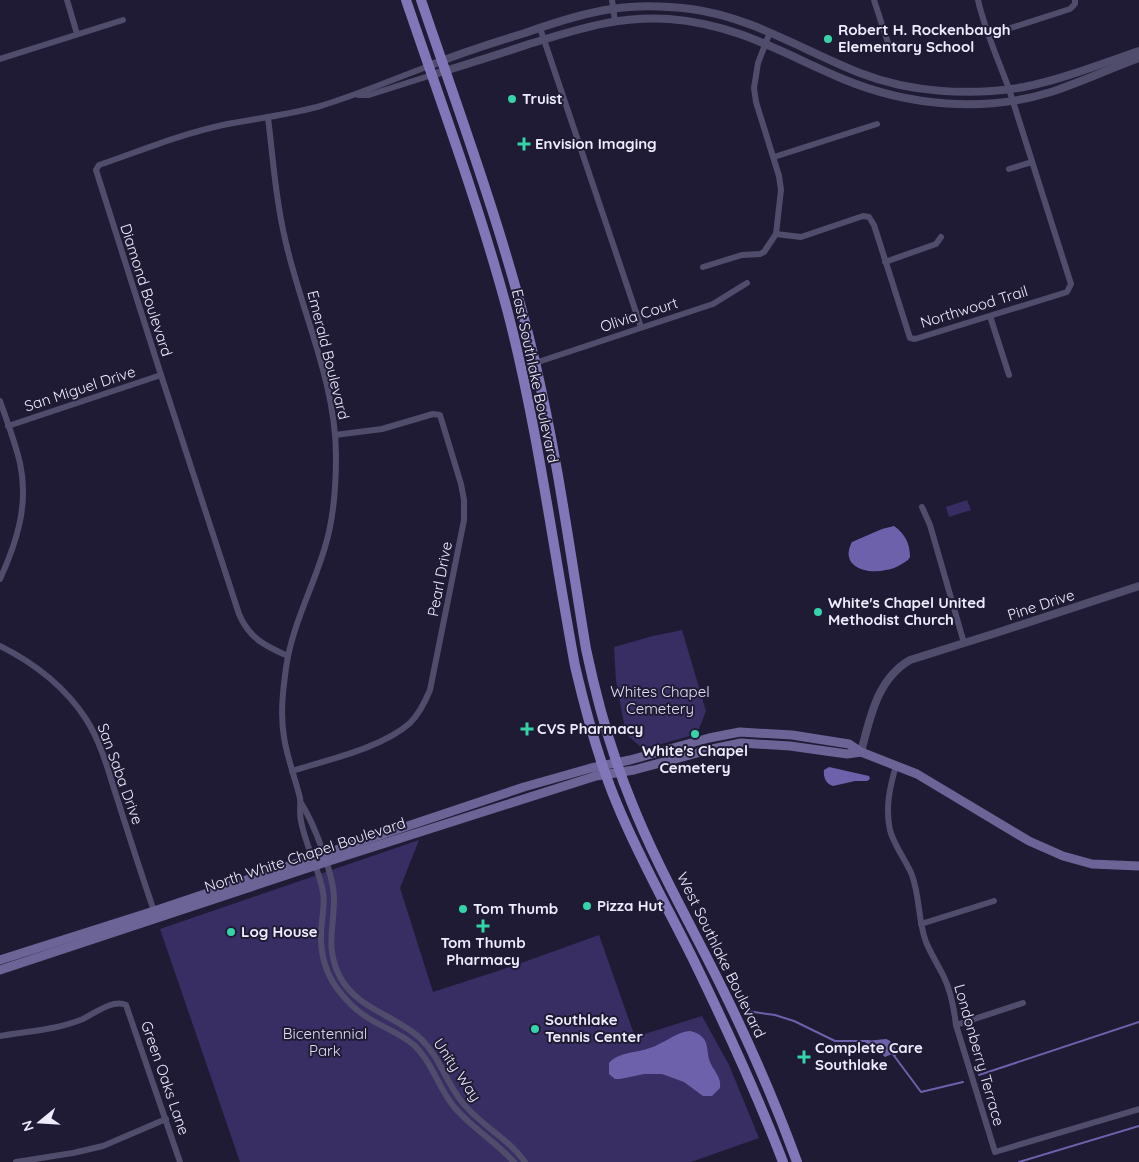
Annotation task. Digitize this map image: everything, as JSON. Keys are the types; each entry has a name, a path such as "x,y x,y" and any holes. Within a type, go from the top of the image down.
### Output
{"main road":[{"name":"East Southlake Boulevard","path":"406,0 479,219 508,313 532,422 564,605 584,704 604,770"},
{"name":"East Southlake Boulevard","path":"421,0 502,243 519,300 545,408 578,604 593,680 619,768"},
{"path":"508,313 512,318 522,353 535,363"},
{"path":"564,605 578,604"},
{"name":"North White Chapel Boulevard","path":"0,970 155,914 324,858 481,801 604,770 619,768 709,738 740,732 773,733 849,744 861,752 935,785 1029,841 1063,856 1092,864 1139,866"},
{"name":"West Southlake Boulevard","path":"619,768 651,846 754,1056 797,1162"},
{"name":"West Southlake Boulevard","path":"604,770 638,852 694,961 784,1160"},
{"name":"North White Chapel Boulevard","path":"0,960 155,914"}],"street":[{"path":"67,0 77,34"},
{"path":"612,0 615,21"},
{"path":"874,0 889,46"},
{"name":"Northwood Trail","path":"776,234 800,237 863,216 869,217 874,226 910,338 915,339 1067,292 1070,289 1071,284 1009,89 992,47 978,0"},
{"path":"989,35 1070,9 1075,4 1075,0"},
{"path":"430,71 442,61 540,28 613,9 640,7 692,9 741,21 861,73 882,80 938,90 965,92 1009,89 1041,83 1128,58 1139,58"},
{"path":"690,22 692,9"},
{"path":"430,71 445,71 593,24 650,19 708,25 766,43 843,79 876,91 933,103 962,105 1011,100 1050,92 1128,58 1139,51"},
{"path":"0,59 123,20"},
{"path":"540,28 640,327"},
{"path":"703,267 742,255 760,254 764,252 776,234 781,190 774,157 756,102 754,88 758,63 770,32"},
{"name":"Diamond Boulevard","path":"288,656 268,647 254,637 243,624 96,174 97,167 222,125 315,107 356,95 367,88 430,71"},
{"name":"Diamond Boulevard","path":"356,95 369,96 430,71"},
{"name":"Emerald Boulevard","path":"268,117 286,244 321,365 332,411 335,435 336,472 331,522 325,548 294,630 288,656 282,704 284,737 300,802 301,820 314,861"},
{"path":"774,157 877,124"},
{"path":"1009,169 1032,162"},
{"path":"886,262 936,244 941,237"},
{"name":"Olivia Court","path":"535,363 713,304 747,283"},
{"path":"990,316 1009,375"},
{"name":"San Miguel Drive","path":"8,426 161,375"},
{"path":"0,401 20,464 23,500 16,541 0,579"},
{"name":"Pearl Drive","path":"292,771 379,742 402,729 420,712 430,690 464,520 464,500 461,484 440,415 433,414 382,429 335,435"},
{"path":"922,507 930,526 964,643"},
{"name":"Pine Drive","path":"861,752 880,691 892,673 910,660 1139,586"},
{"name":"San Saba Drive","path":"0,646 22,657 46,675 86,719 99,746 155,914"},
{"name":"Londonberry Terrace","path":"896,766 890,784 888,807 890,830 911,874 926,942 949,991 954,1007 956,1025 995,1152 1139,1109"},
{"name":"Emerald Boulevard","path":"300,802 310,816 324,858"},
{"name":"Unity Way","path":"324,858 334,898 330,931 331,949 343,981 364,1004 404,1026 420,1038 435,1055 460,1100 473,1116 509,1144 525,1162"},
{"name":"Unity Way","path":"314,861 324,894 321,930 322,952 335,986 356,1009 372,1020 401,1034 420,1051 455,1108 467,1122 506,1153 514,1162"},
{"path":"921,924 994,900"},
{"path":"335,986 343,981"},
{"name":"Green Oaks Lane","path":"0,1036 57,1028 115,1004 124,1003 128,1008 180,1162"},
{"path":"956,1025 1023,1003"},
{"path":"16,1162 103,1146 166,1118"}],"green space":[{"path":"967,500 971,510 949,517 946,507"},
{"name":"Whites Chapel Cemetery","path":"682,630 706,711 697,734 643,749 626,734 616,681 614,647"},
{"name":"Bicentennial Park","path":"419,840 400,888 433,992 599,935 635,1037 702,1016 729,1065 759,1138 691,1162 240,1162 160,929"}],"shaded area":[{"path":"894,526 901,532 908,543 910,557 908,560 895,568 878,571 863,570 852,563 849,557 849,550 852,542"},
{"path":"829,767 869,776 870,779 833,786 827,782 824,775 824,770"},
{"path":"690,1031 704,1039 710,1063 720,1080 720,1088 712,1096 703,1096 684,1082 662,1074 644,1074 615,1079 609,1074 609,1063 613,1059 628,1053 645,1050"},
{"path":"886,1039 894,1046 896,1056 892,1054 885,1057 875,1048 864,1047 866,1041"}],"waterway":[{"path":"747,1011 775,1015 794,1021 835,1041 869,1041"},
{"path":"979,1075 1139,1022"},
{"path":"892,1053 921,1092 963,1082"},
{"path":"1019,1162 1139,1126"}],"place":[{"name":"Robert H. Rockenbaugh Elementary School","path":"828,39"},
{"name":"Truist","path":"512,99"},
{"name":"Envision Imaging","path":"524,144"},
{"name":"White's Chapel United Methodist Church","path":"818,612"},
{"name":"CVS Pharmacy","path":"527,729"},
{"name":"White's Chapel Cemetery","path":"695,734"},
{"name":"Pizza Hut","path":"587,906"},
{"name":"Tom Thumb","path":"463,909"},
{"name":"Tom Thumb Pharmacy","path":"483,926"},
{"name":"Log House","path":"231,932"},
{"name":"Southlake Tennis Center","path":"535,1029"},
{"name":"Complete Care Southlake","path":"804,1057"}]}
